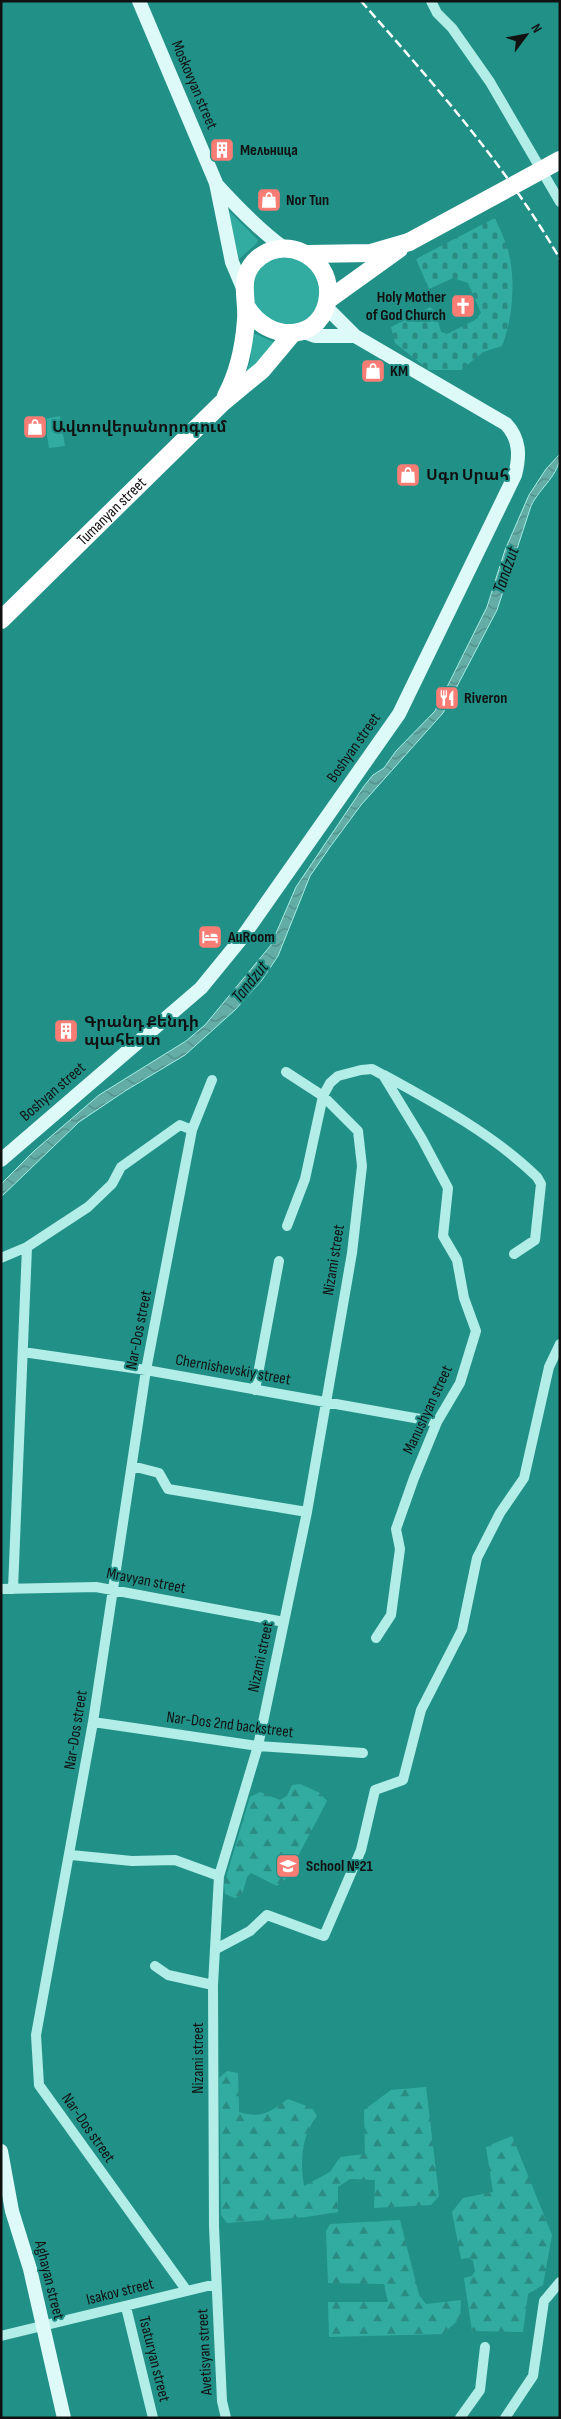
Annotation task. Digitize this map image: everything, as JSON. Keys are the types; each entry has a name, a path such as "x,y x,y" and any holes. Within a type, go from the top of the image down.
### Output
{"highway":[{"path":"327,303 408,242 560,160"},
{"path":"222,403 236,377 241,358 246,318 243,288 248,270 260,257 267,252 284,248 307,254 371,252 408,242"},
{"path":"222,403 262,370 297,332 317,321 327,303 329,289 325,273 316,260 307,254"},
{"path":"246,306 251,316 263,327 278,333 297,332"},
{"name":"Tumanyan street","path":"1,620 222,403"}],"street":[{"name":"Moskovyan street","path":"139,1 216,183 232,262 243,288"},
{"path":"430,1 437,13 452,28 490,82 560,202"},
{"name":"Moskovyan street","path":"216,183 245,215 284,248"},
{"name":"Boshyan street","path":"1,1160 201,988 241,939 399,714 515,475 518,462 517,442 506,424 354,336 327,303"},
{"path":"297,332 315,336 354,336"},
{"path":"287,1226 305,1179 323,1096 330,1083 338,1076 348,1072 372,1069 420,1095 486,1136 537,1177 541,1184 535,1240 514,1254"},
{"name":"Nizami street","path":"216,2284 213,1985 219,1876 258,1746 307,1512 352,1253 362,1166 358,1131 323,1096 286,1072"},
{"name":"Manushyan street","path":"376,1638 391,1615 400,1549 396,1529 437,1422 460,1383 476,1331 464,1298 457,1260 443,1236 448,1188 422,1139 383,1075"},
{"path":"1,1258 27,1247 88,1207 112,1184 121,1167 180,1125 192,1130 212,1080"},
{"name":"Nar-Dos street","path":"187,2291 40,2085 36,2035 71,1855 94,1722 146,1370 192,1130"},
{"path":"13,1588 27,1247"},
{"path":"255,1390 279,1261"},
{"path":"216,1949 250,1930 267,1915 324,1936 361,1850 375,1790 403,1780 421,1710 462,1630 477,1558 500,1513 524,1478 549,1367 560,1344"},
{"name":"Chernishevskiy street","path":"23,1352 146,1370 437,1422"},
{"path":"132,1466 159,1473 168,1489 307,1512"},
{"name":"Mravyan street","path":"1,1590 13,1588 96,1587 284,1622"},
{"name":"Nar-Dos 2nd backstreet","path":"94,1722 258,1746 362,1753"},
{"path":"71,1855 132,1861 175,1860 219,1876"},
{"path":"155,1966 168,1975 213,1985"},
{"name":"Aghayan street","path":"1,2151 12,2211 30,2270 64,2418"},
{"path":"1,2196 12,2211"},
{"path":"505,2418 533,2376 544,2301 560,2282"},
{"name":"Isakov street","path":"1,2336 216,2284"},
{"name":"Avetisyan street","path":"216,2284 222,2401 226,2418"},
{"name":"Tsaturyan street","path":"126,2306 152,2418"},
{"path":"464,2417 480,2390 485,2347"}],"green space":[{"path":"228,210 258,240 239,259"},
{"path":"495,218 508,250 513,286 509,323 502,346 483,352 461,370 429,370 395,343 391,327 430,307 435,311 441,332 447,334 475,320 481,313 468,283 453,278 429,289 416,259"},
{"path":"273,257 298,257 317,270 322,304 308,322 273,326 250,298 258,270"},
{"path":"256,334 278,344 242,380 250,360 250,335"},
{"path":"60,416 65,446 49,448 44,419"},
{"path":"300,1784 320,1793 327,1801 286,1879 277,1886 251,1873 247,1877 242,1895 235,1898 225,1894 224,1884 250,1797 260,1792 280,1800 287,1796 292,1785"},
{"path":"227,2071 238,2073 239,2112 254,2115 265,2113 288,2099 312,2108 317,2116 308,2132 303,2150 304,2186 330,2172 340,2157 365,2154 364,2110 391,2090 426,2087 439,2196 431,2205 374,2208 375,2180 350,2179 338,2187 338,2212 306,2217 227,2223 221,2215 219,2078"},
{"path":"512,2136 552,2235 543,2285 528,2294 523,2332 472,2331 464,2278 472,2276 475,2271 473,2261 469,2258 461,2259 452,2212 463,2198 493,2192 486,2147"},
{"path":"400,2220 419,2295 426,2304 461,2300 460,2319 442,2334 329,2337 328,2302 388,2302 384,2284 328,2283 326,2231 330,2224"}],"water":[{"name":"Tandzut","path":"560,454 557,468 531,506 497,610 443,713 361,805 310,876 278,956 262,980 235,1010 185,1055 125,1091 79,1122 1,1197 1,1184 34,1151 99,1095 186,1041 205,1025 271,945 296,887 364,786 373,775 384,768 396,751 435,711 487,607 505,550 529,495 546,469"}],"railway":[{"path":"361,1 492,157 539,224 560,259"}],"place":[{"name":"Мельница","path":"222,150"},
{"name":"Nor Tun","path":"269,200"},
{"name":"Holy Mother of God Church","path":"463,306"},
{"name":"KM","path":"373,371"},
{"name":"Ավտովերանորոգում","path":"35,427"},
{"name":"Սգո Սրահ","path":"408,475"},
{"name":"Riveron","path":"447,698"},
{"name":"AuRoom","path":"210,937"},
{"name":"Գրանդ Քենդի պահեստ","path":"66,1031"},
{"name":"School №21","path":"288,1866"}]}
